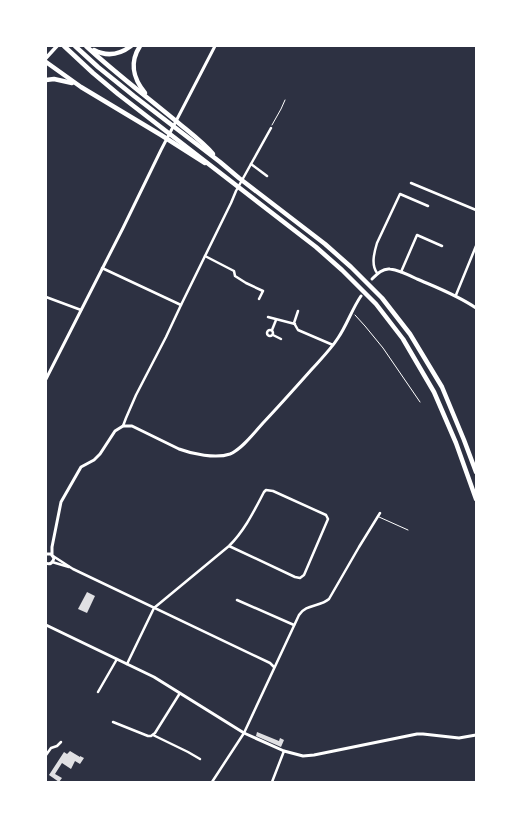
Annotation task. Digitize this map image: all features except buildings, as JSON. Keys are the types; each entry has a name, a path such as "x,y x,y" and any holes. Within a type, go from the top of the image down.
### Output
{"highway":[{"path":"75,46 109,77 325,244 382,298 410,334 442,387 476,472"},
{"path":"87,46 106,64 204,145 220,162"},
{"path":"87,46 103,54 118,54 131,46"},
{"path":"140,46 134,57 133,66 135,76 140,87 150,100"},
{"path":"65,48 93,73 164,129 171,138"},
{"path":"46,62 81,87 161,135 171,138 215,168 316,247 342,270 376,304 403,339 434,392 456,443 476,499"},
{"path":"46,80 62,80 81,87"}],"main road":[{"path":"46,58 56,46"}],"street":[{"path":"46,380 161,150 215,46"},
{"path":"123,426 236,191 271,128"},
{"path":"251,164 267,176"},
{"path":"411,183 476,210"},
{"path":"377,273 374,268 373,261 375,248 400,194 428,206"},
{"path":"401,272 417,235 442,246"},
{"path":"456,295 476,246"},
{"path":"205,256 234,271 235,276 246,283 264,291 259,299"},
{"path":"102,268 181,305"},
{"path":"372,279 377,273 389,268 456,295 476,308"},
{"path":"46,568 49,563 54,560 52,555 52,547 60,504 81,467 97,457 115,431 123,426 132,426 187,452 201,455 222,456 231,453 240,447 280,406 333,345 361,296"},
{"path":"46,297 81,310"},
{"path":"298,311 294,323 298,330 333,345"},
{"path":"268,317 295,324"},
{"path":"273,335 272,330 276,320"},
{"path":"272,330 268,331 268,336 270,337 273,335 281,339"},
{"path":"127,664 154,608 236,539 245,527 266,490 272,491 326,515 328,519 304,575 300,578 229,546"},
{"path":"212,782 244,733 298,615 304,609 326,602 380,513"},
{"path":"46,554 52,547"},
{"path":"46,554 52,555 73,569 270,663 274,668"},
{"path":"49,563 73,569"},
{"path":"237,600 294,625"},
{"path":"46,625 154,677 244,733 296,755 308,756 333,752 417,734 459,738 476,734"},
{"path":"98,692 117,659"},
{"path":"153,735 180,694"},
{"path":"113,722 148,736 153,735 200,759"},
{"path":"46,755 50,748 57,746 61,742"},
{"path":"272,782 284,751"}],"lane":[{"path":"378,516 408,530"}],"path":[{"path":"271,128 285,100"},
{"path":"350,314 356,316 383,348 420,402"}]}
